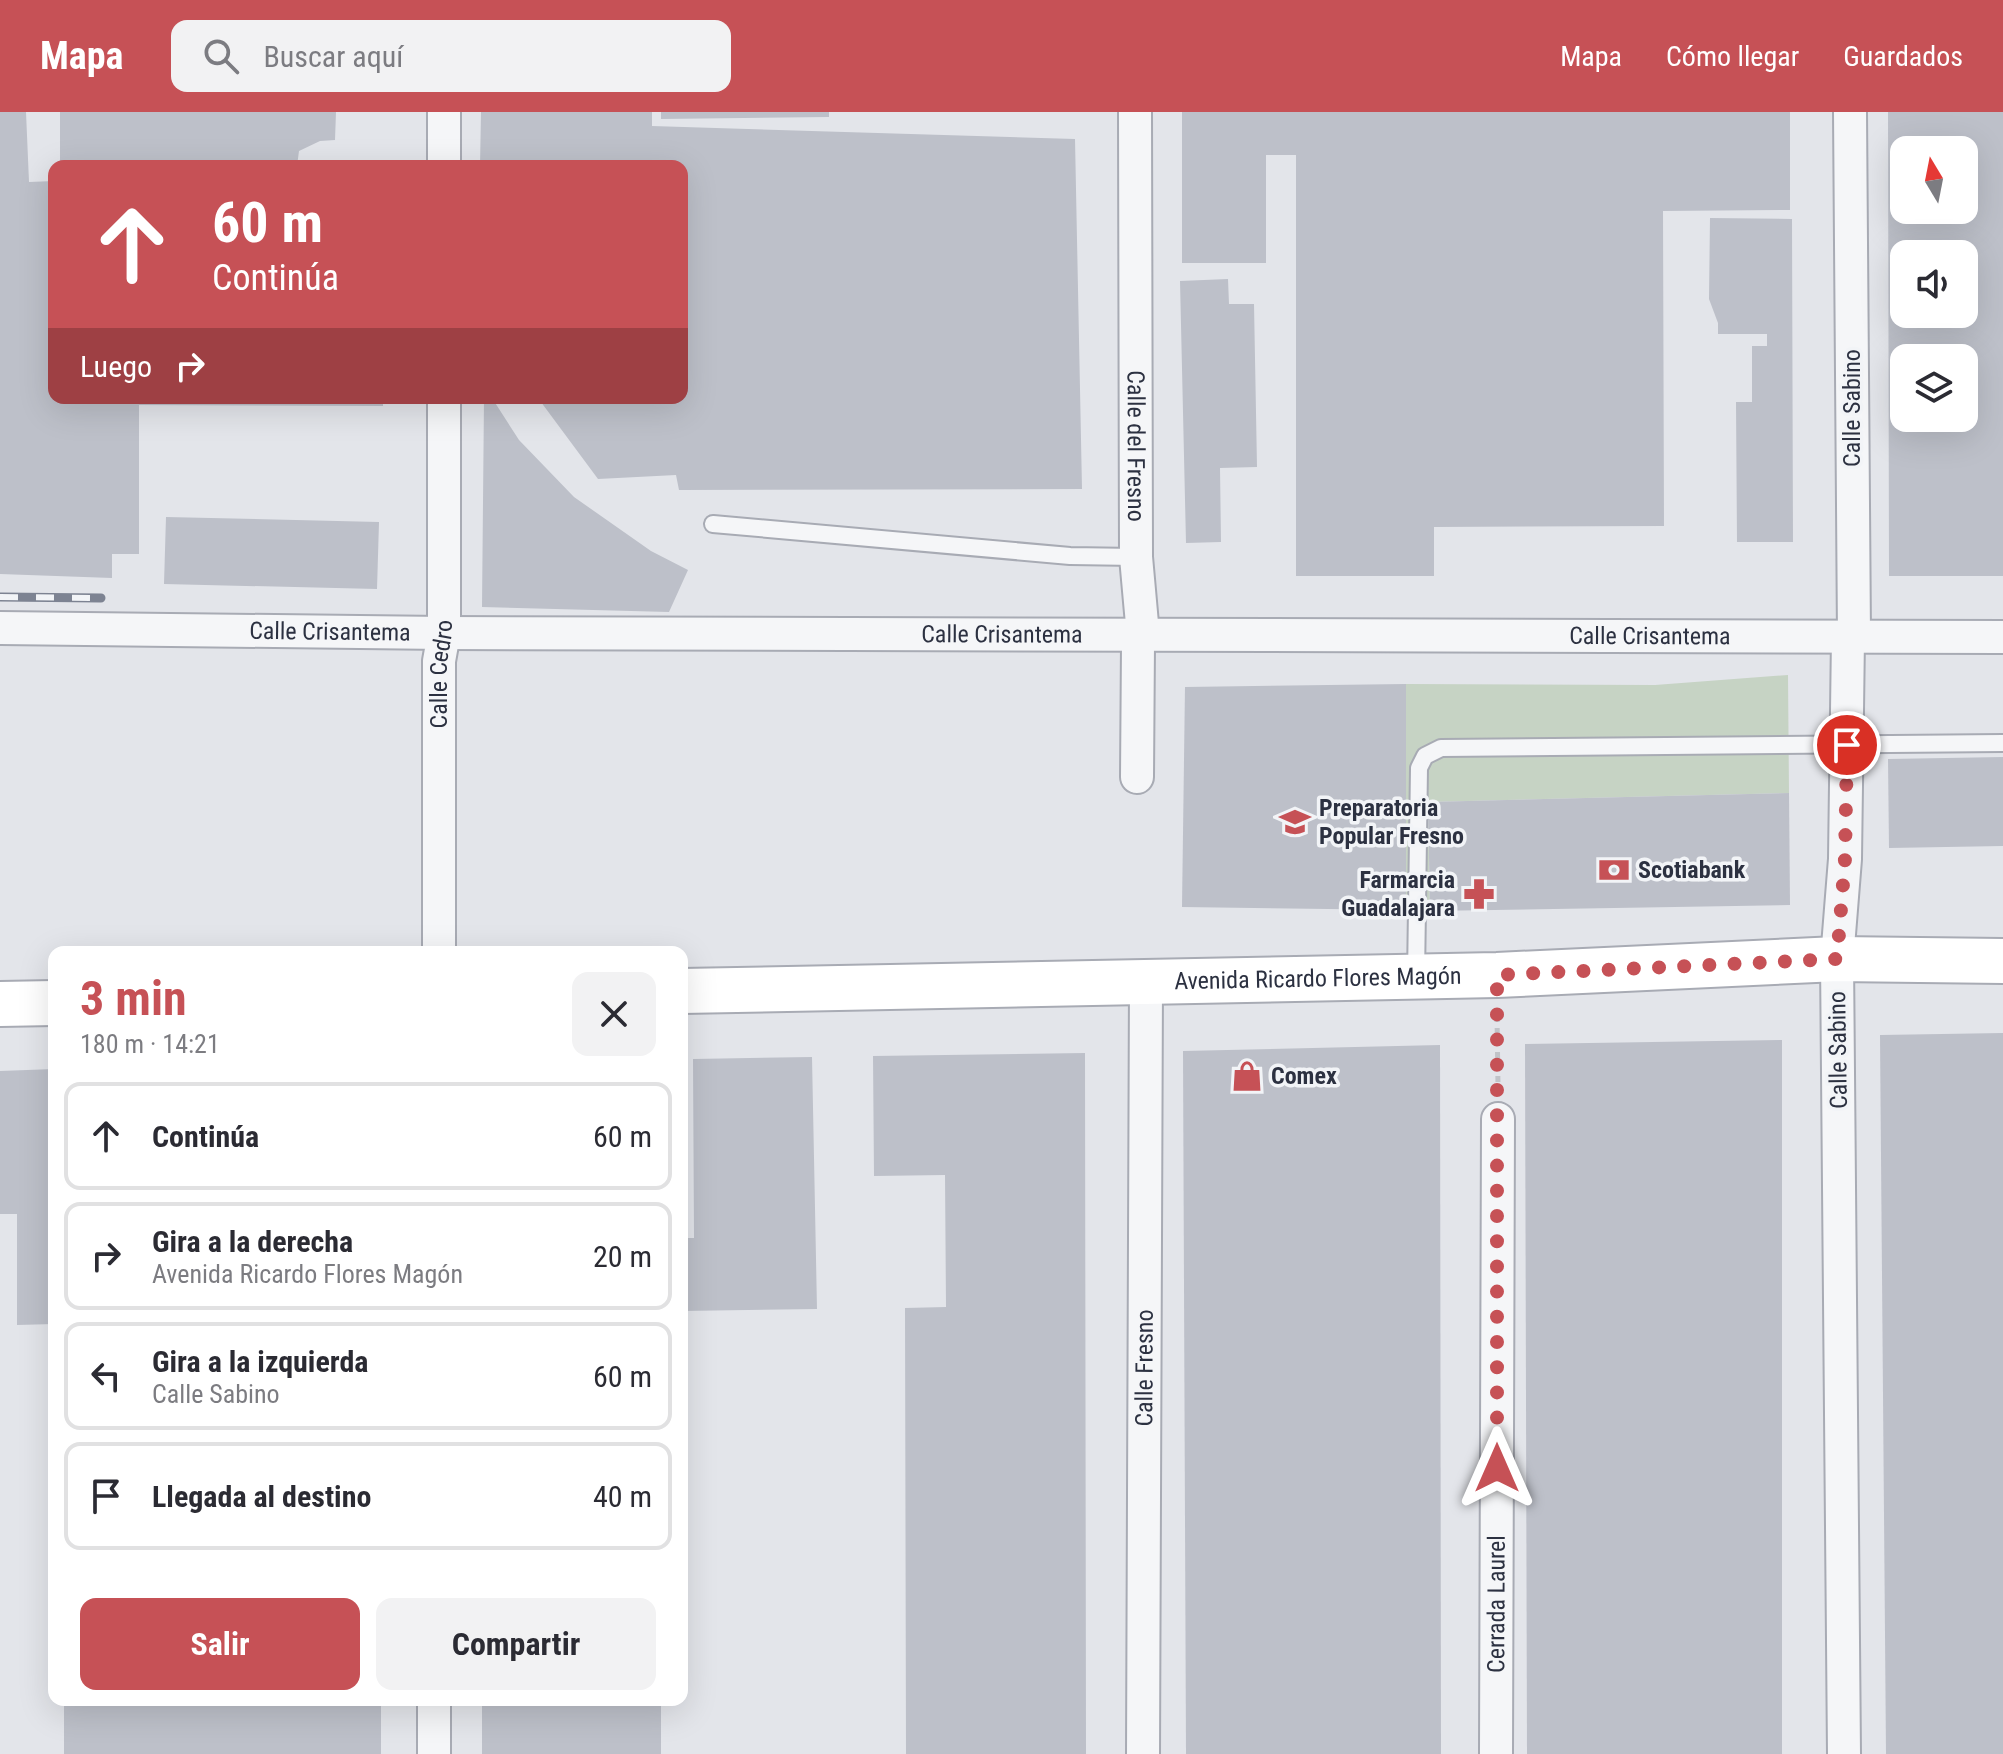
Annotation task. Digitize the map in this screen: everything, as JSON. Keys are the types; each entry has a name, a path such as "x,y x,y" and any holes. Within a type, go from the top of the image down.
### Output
{"main road":[{"name":"Avenida Ricardo Flores Magón","path":"688,991 1497,975 1837,959 2003,961"},
{"path":"0,1004 48,1003"}],"street":[{"path":"444,112 444,160"},
{"name":"Calle del Fresno","path":"1135,112 1136,557 1143,635 1138,644 1137,777"},
{"name":"Calle Sabino","path":"1844,1754 1837,959 1845,859 1848,637 1854,636 1850,112"},
{"name":"Calle Cedro","path":"439,946 439,661 444,633 444,404"},
{"name":"Calle Crisantema","path":"0,628 444,633 2003,637"},
{"name":"Calle Fresno","path":"1143,1754 1146,982"},
{"name":"Cerrada Laurel","path":"1496,1754 1498,1119"},
{"path":"434,1706 434,1754"}],"lane":[{"path":"713,524 1070,556 1136,557"},
{"path":"1416,977 1419,768 1425,756 1441,748 2003,743"}],"path":[{"path":"1497,975 1498,1119"}],"green space":[{"path":"1788,675 1789,793 1428,802 1430,911 1406,910 1406,684 1655,685"}],"building":[{"path":"0,112 26,112 29,182 48,181 48,404 383,406 139,405 139,554 112,554 112,578 0,574"},
{"path":"60,112 336,112 335,140 320,141 299,151 298,160 60,160"},
{"path":"481,112 652,112 652,126 1075,139 1082,489 679,490 676,475 598,479 542,404 688,404 688,160 480,160"},
{"path":"661,112 829,112 829,117 661,119"},
{"path":"1182,112 1790,112 1790,210 1663,211 1664,526 1434,527 1434,576 1296,576 1296,155 1266,155 1266,263 1182,263"},
{"path":"1888,112 2003,112 2003,576 1889,576"},
{"path":"1710,218 1792,219 1793,542 1737,542 1736,402 1752,402 1752,346 1767,346 1767,334 1718,334 1718,323 1709,299"},
{"path":"1228,279 1229,304 1254,304 1257,467 1220,468 1221,542 1186,543 1180,281"},
{"path":"484,404 496,404 519,440 574,497 651,551 688,570 669,612 482,607"},
{"path":"166,517 379,522 377,589 164,584"},
{"name":"Preparatoria Popular Fresno","path":"1406,684 1406,910 1182,907 1185,687"},
{"path":"2003,757 2003,846 1889,848 1888,759"},
{"path":"1789,793 1790,905 1430,911 1428,802"},
{"path":"2003,1033 2003,1754 1886,1754 1880,1035"},
{"path":"1782,1040 1782,1754 1527,1754 1525,1044"},
{"path":"1440,1045 1441,1754 1186,1754 1183,1051"},
{"path":"1085,1053 1086,1754 906,1754 905,1308 946,1307 945,1175 874,1176 873,1056"},
{"path":"812,1057 817,1309 688,1311 688,1238 694,1238 693,1059"},
{"path":"48,1069 48,1324 17,1325 17,1214 0,1214 0,1071"},
{"path":"64,1706 381,1706 381,1754 64,1754"},
{"path":"482,1706 661,1706 661,1754 482,1754"}],"railway":[{"path":"0,597 101,598"}],"place":[{"name":"Preparatoria Popular Fresno","path":"1295,822"},
{"name":"Scotiabank","path":"1614,870"},
{"name":"Farmarcia Guadalajara","path":"1479,894"},
{"name":"Comex","path":"1247,1076"}],"route":[{"path":"1497,1468 1497,975 1837,959 1845,859 1847,745"}]}
